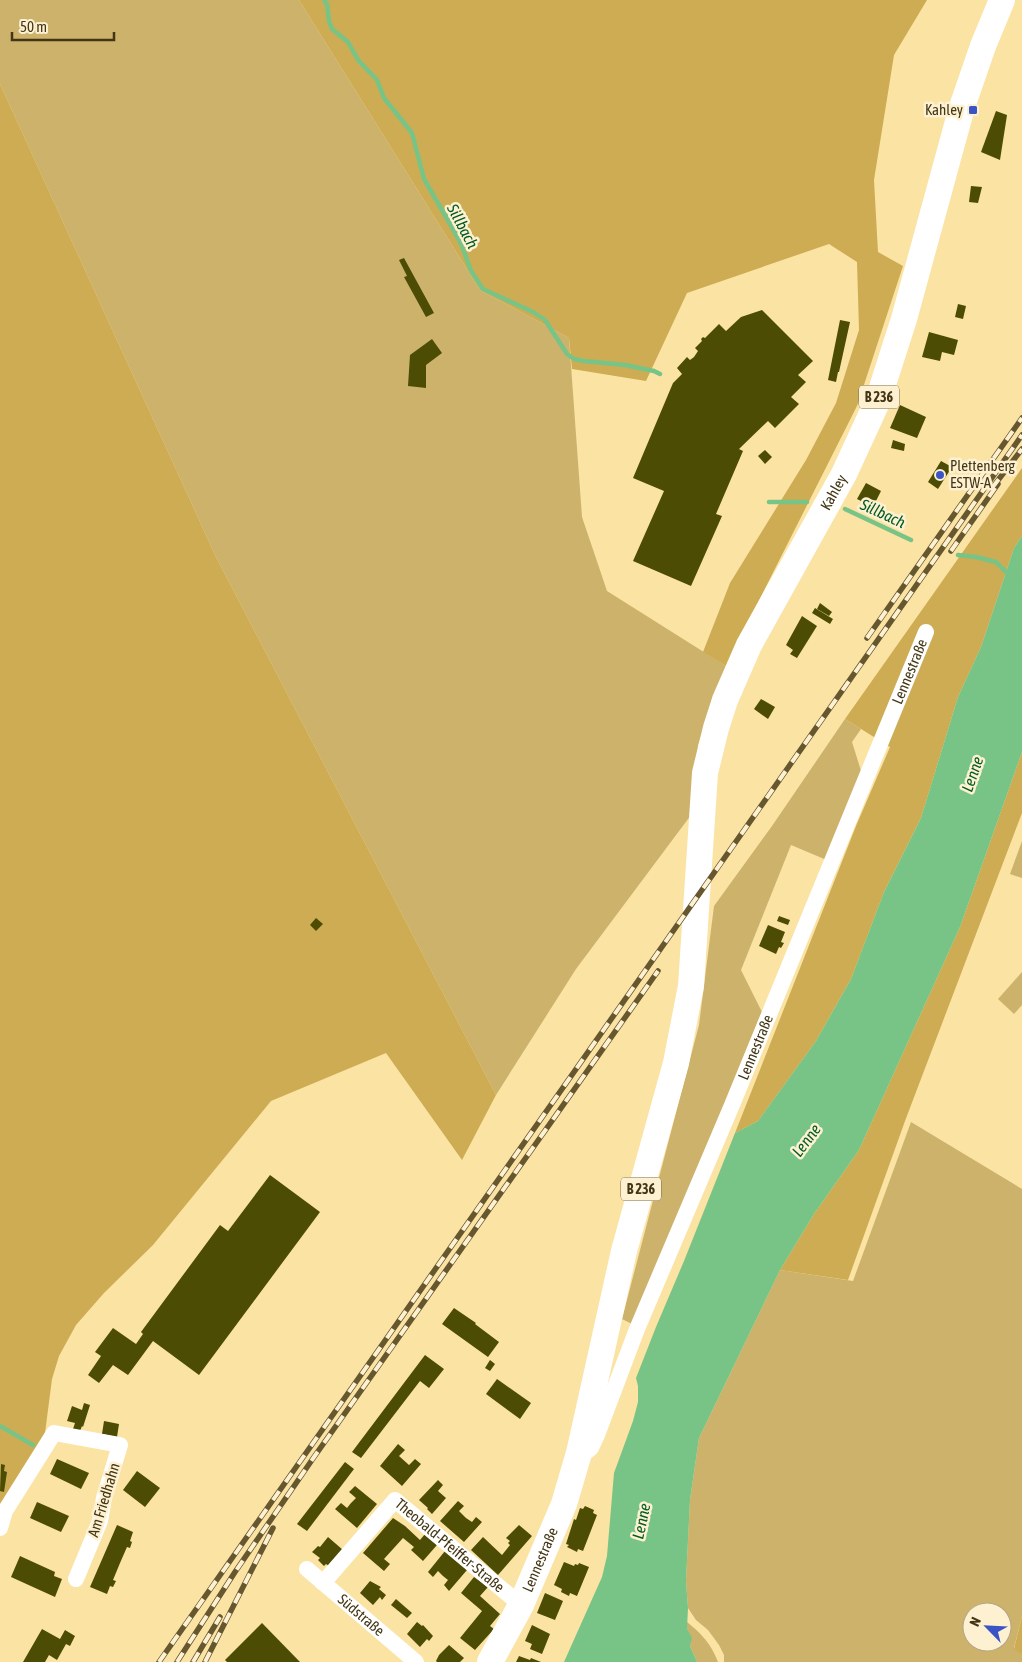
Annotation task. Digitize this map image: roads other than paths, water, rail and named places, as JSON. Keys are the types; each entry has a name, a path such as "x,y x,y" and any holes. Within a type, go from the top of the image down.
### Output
{"main road":[{"name":"Kahley","path":"694,924 705,773 716,728 736,672 749,645 844,474 878,400 904,319 962,107 983,46 1002,0"},
{"name":"Lennestraße","path":"490,1662 521,1606 564,1504 579,1453 624,1251 676,1062 691,986 694,924"}],"street":[{"name":"Lennestraße","path":"579,1453 586,1452 591,1448 597,1435 637,1330 736,1096 926,632"},
{"name":"Am Friedhahn","path":"0,1528 5,1511 54,1433 120,1445 104,1498 100,1521 76,1579"},
{"name":"Theobald-Pfeiffer-Straße","path":"322,1583 396,1500 521,1606"},
{"name":"Südstraße","path":"307,1569 416,1662"}],"water":[{"name":"Lenne","path":"1022,536 1022,752 960,927 859,1150 814,1214 780,1270 699,1438 690,1500 686,1581 687,1628 692,1638 690,1646 697,1662 564,1662 602,1577 607,1556 614,1473 638,1402 636,1378 656,1327 735,1133 758,1121 816,1041 851,979 884,892 921,818 958,697 981,647 1014,548"}],"waterway":[{"name":"Sillbach","path":"324,0 327,4 332,29 348,42 358,60 377,80 384,98 412,133 424,179 462,246 471,271 483,289 533,312 545,320 567,354 574,359 625,365 660,374"},
{"name":"Sillbach","path":"769,502 807,502"},
{"name":"Sillbach","path":"845,509 911,540"},
{"name":"Sillbach","path":"958,555 996,562 1006,572 1022,580"},
{"path":"0,1426 33,1445"}],"railway":[{"path":"867,638 1022,418"},
{"path":"159,1662 1022,435"},
{"path":"992,488 1022,449"},
{"path":"951,551 998,484"},
{"path":"177,1662 235,1572 314,1457 658,971"},
{"path":"205,1662 273,1528"},
{"path":"193,1662 220,1617"}],"place":[{"name":"Kahley","path":"973,110"},
{"name":"Plettenberg ESTW-A","path":"940,475"}]}
